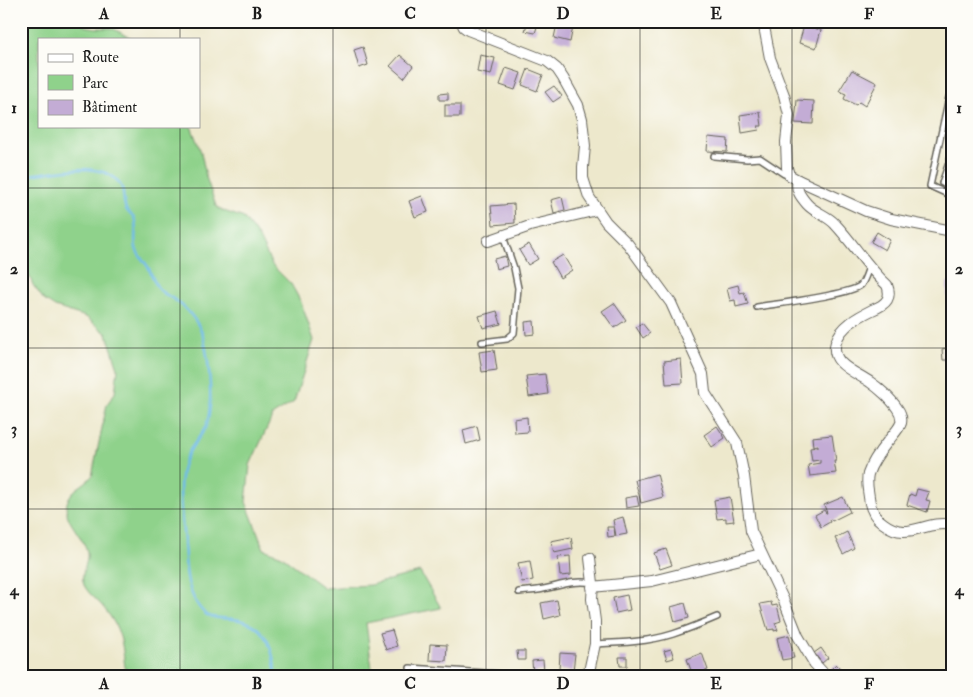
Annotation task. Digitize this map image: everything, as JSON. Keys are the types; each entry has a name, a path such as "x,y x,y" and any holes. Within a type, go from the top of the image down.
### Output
{"street":[{"path":"461,21 468,30 547,61 557,69 571,90 582,118 585,146 583,167 589,197 597,210 628,244 671,303 703,374 705,393 737,443 744,476 751,531 784,601 798,636 814,663 826,676"},
{"path":"763,21 770,58 789,115 786,148 787,168 794,177 798,192 808,205 833,221 869,267 887,285 889,295 887,301 845,327 839,334 834,348 838,360 878,389 898,409 901,416 901,423 882,448 869,473 867,482 870,503 878,519 895,530 902,532 936,523 952,525"},
{"path":"794,177 866,211 891,219 952,231"},
{"path":"488,241 530,226 597,210"},
{"path":"592,585 652,581 761,554"},
{"path":"588,676 595,644 590,558"}],"lane":[{"path":"950,195 930,186 949,97 952,98"},
{"path":"952,154 942,183 952,188 950,195 952,203"},
{"path":"714,156 760,158 784,174 794,177"},
{"path":"482,342 507,339 514,333 518,288 514,268 503,236"},
{"path":"757,307 855,289 861,285 869,267"},
{"path":"519,592 539,590 571,582 582,581 592,585"},
{"path":"595,644 622,643 656,638 717,618"},
{"path":"410,668 530,676"}],"green space":[{"path":"21,21 81,21 84,26 112,28 131,38 38,38 38,128 192,128 201,152 206,177 216,206 221,210 244,218 259,238 272,265 291,284 301,302 314,340 294,402 273,415 250,465 246,502 264,549 282,556 324,588 370,585 420,572 441,608 366,623 373,676 126,676 123,648 119,633 111,617 84,585 83,577 87,552 82,540 70,522 66,509 71,494 92,476 107,404 115,393 118,368 107,334 86,317 55,307 44,300 33,285 21,256"}],"building":[{"path":"527,24 537,27 535,33 525,31"},
{"path":"557,24 573,27 570,42 554,38"},
{"path":"804,26 821,30 816,48 799,43"},
{"path":"363,47 368,65 359,68 354,50"},
{"path":"400,55 413,66 404,78 390,66"},
{"path":"480,55 495,58 491,75 477,72"},
{"path":"506,68 521,73 515,90 500,85"},
{"path":"528,69 543,75 537,91 522,85"},
{"path":"852,70 877,83 865,106 859,102 856,105 844,99 846,94 839,91"},
{"path":"554,86 562,96 553,102 545,92"},
{"path":"448,93 448,100 439,100 439,94"},
{"path":"797,100 814,101 813,124 795,123"},
{"path":"445,105 460,105 460,117 445,117"},
{"path":"760,112 762,126 758,126 759,130 742,133 740,115"},
{"path":"708,137 728,139 727,152 707,151"},
{"path":"422,196 428,212 415,217 409,201"},
{"path":"562,197 565,210 554,213 551,200"},
{"path":"514,204 515,223 493,225 491,206"},
{"path":"877,232 890,240 885,250 871,242"},
{"path":"529,244 538,259 528,265 519,250"},
{"path":"563,255 572,270 560,278 551,262"},
{"path":"505,256 507,266 496,269 494,259"},
{"path":"947,282 952,283 952,302 947,302"},
{"path":"738,285 740,293 744,292 748,304 736,307 735,300 730,301 727,288"},
{"path":"614,303 626,320 614,328 602,311"},
{"path":"497,311 501,324 483,328 479,316"},
{"path":"534,321 535,334 526,335 525,322"},
{"path":"642,323 650,333 643,338 636,327"},
{"path":"951,348 952,360 943,360 942,349"},
{"path":"494,350 497,370 482,372 479,352"},
{"path":"681,359 683,383 666,384 664,361"},
{"path":"545,374 548,394 529,397 526,376"},
{"path":"527,417 528,432 515,433 514,419"},
{"path":"477,426 480,440 466,444 463,430"},
{"path":"717,426 725,438 712,447 704,435"},
{"path":"832,435 836,473 810,476 808,465 820,463 820,460 812,461 810,448 818,447 818,445 813,446 812,437"},
{"path":"657,474 663,497 641,503 635,480"},
{"path":"917,489 929,492 926,500 930,501 927,512 907,505 910,494 915,496"},
{"path":"637,496 639,506 626,508 625,498"},
{"path":"730,497 734,521 726,522 726,518 717,519 714,500"},
{"path":"843,497 850,512 832,521 831,519 829,520 830,522 821,527 815,515 824,510 827,513 824,505"},
{"path":"623,517 627,534 616,536 613,520"},
{"path":"607,527 614,527 615,536 608,537"},
{"path":"847,532 854,548 843,554 835,538"},
{"path":"571,537 573,549 554,553 551,541"},
{"path":"666,549 672,565 660,569 654,553"},
{"path":"570,556 571,575 560,576 558,557"},
{"path":"530,561 533,580 522,582 518,563"},
{"path":"627,595 630,610 616,613 613,598"},
{"path":"557,600 560,615 544,619 541,603"},
{"path":"771,602 772,606 777,605 781,621 775,623 778,630 774,631 774,629 768,630 760,604"},
{"path":"685,603 689,618 675,622 671,607"},
{"path":"392,630 397,646 386,650 380,633"},
{"path":"789,635 794,658 782,660 777,638"},
{"path":"430,644 447,645 446,661 429,660"},
{"path":"821,648 828,658 822,663 814,653"},
{"path":"671,649 674,658 667,660 664,651"},
{"path":"517,651 525,651 525,660 518,660"},
{"path":"560,653 575,654 573,671 559,670"},
{"path":"702,653 708,670 693,676 687,659"},
{"path":"619,657 627,657 627,666 620,666"},
{"path":"543,660 544,671 536,672 536,675 533,675 532,661"},
{"path":"836,664 842,670 834,676 829,671"}],"waterway":[{"path":"21,174 30,175 80,169 106,173 115,179 122,188 126,208 135,221 135,244 137,251 148,267 156,285 162,292 185,308 200,329 208,360 210,399 204,430 187,455 181,475 180,503 188,582 197,604 207,615 216,618 244,621 260,631 270,646 276,676"}]}
